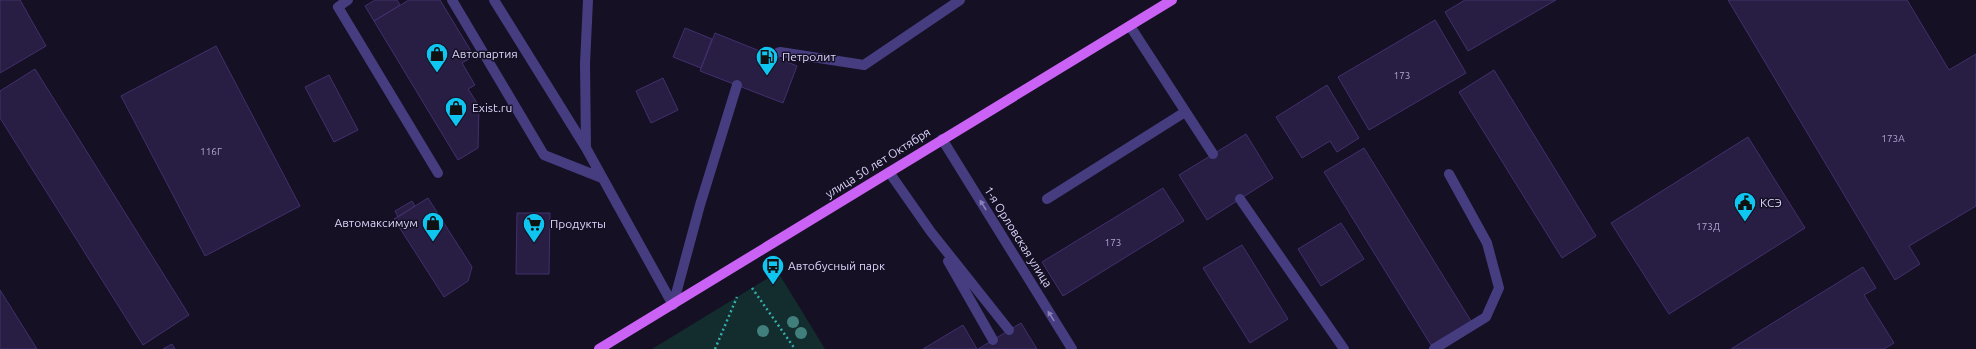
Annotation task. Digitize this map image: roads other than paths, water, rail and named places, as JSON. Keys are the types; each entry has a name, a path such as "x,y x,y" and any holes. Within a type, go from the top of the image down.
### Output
{"main road":[{"name":"улица 50 лет Октября","path":"599,349 1172,0"}],"street":[{"path":"348,0 338,7 438,173"},
{"path":"452,0 544,155 602,178"},
{"path":"494,0 586,148 673,305"},
{"path":"586,148 585,64 588,0"},
{"path":"772,56 780,52 864,64 960,0"},
{"path":"1130,26 1212,154"},
{"path":"673,305 700,205 737,85"},
{"path":"1047,199 1185,112"},
{"name":"1-я Орловская улица","path":"942,140 1072,349"},
{"path":"890,172 931,232 1009,330"},
{"path":"1434,349 1486,317 1499,288 1487,243 1449,174"},
{"path":"1240,199 1344,349"},
{"path":"931,232 993,340"}],"place":[{"name":"Автопартия","path":"437,74"},
{"name":"Петролит","path":"767,76"},
{"name":"Exist.ru","path":"456,128"},
{"name":"КСЭ","path":"1745,222"},
{"name":"Автомаксимум","path":"433,242"},
{"name":"Продукты","path":"534,244"},
{"name":"Автобусный парк","path":"773,286"}]}
